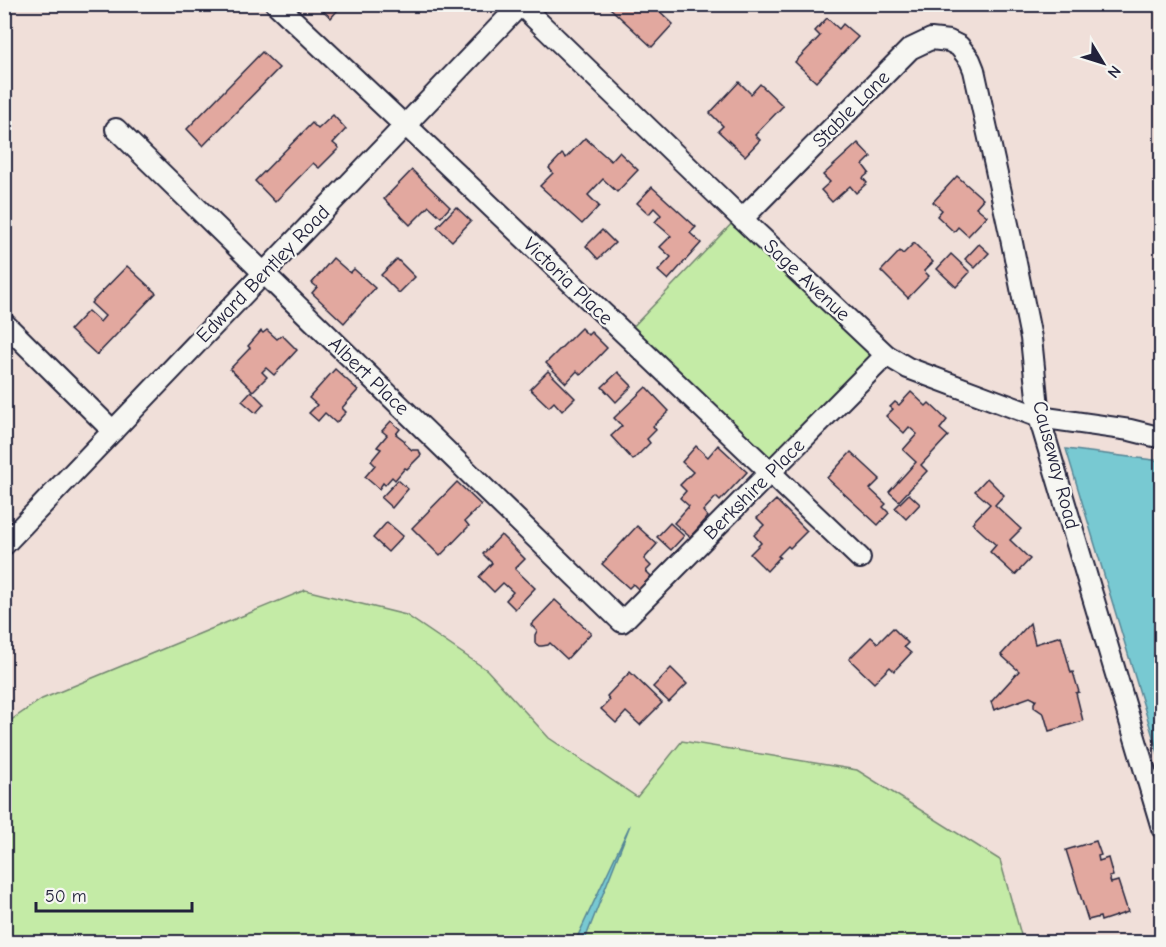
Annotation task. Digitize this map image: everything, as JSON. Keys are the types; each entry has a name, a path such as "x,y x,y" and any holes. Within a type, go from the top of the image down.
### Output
{"street":[{"name":"Victoria Place","path":"276,4 422,140 860,558"},
{"name":"Edward Bentley Road","path":"4,545 521,5"},
{"name":"Sage Avenue","path":"521,5 886,355 908,368 1039,417 1130,430 1161,438"},
{"name":"Stable Lane","path":"742,219 910,49 931,39 949,41 959,46 970,60"},
{"name":"Causeway Road","path":"970,60 1006,215 1031,338 1039,417 1161,828"},
{"name":"Albert Place","path":"116,129 622,622"},
{"path":"4,323 113,431"},
{"name":"Berkshire Place","path":"622,622 886,355"}],"green space":[{"path":"738,217 882,356 770,471 627,333"},
{"path":"305,590 406,615 487,670 549,738 637,797 682,741 857,770 1000,860 1023,942 5,942 4,725 42,699"}],"water":[{"path":"1066,449 1161,461 1161,763"},
{"path":"630,825 584,942 575,942"}],"building":[{"path":"316,4 343,4 331,18"},
{"path":"614,4 652,4 673,24 652,47 610,8"},
{"path":"827,18 839,29 843,24 858,37 816,82 795,62 820,36 815,31"},
{"path":"262,52 279,68 203,146 187,129"},
{"path":"739,82 751,94 760,84 783,106 755,135 760,140 745,156 718,131 723,126 710,113"},
{"path":"333,115 346,129 333,143 339,148 319,168 313,163 275,202 255,181 312,123 318,129"},
{"path":"585,138 611,161 619,152 638,170 617,192 603,179 588,195 599,206 582,224 540,186 553,173 549,168 562,154 566,158"},
{"path":"858,143 871,157 863,165 869,173 863,178 867,183 856,193 850,186 832,202 821,190 830,182 823,175"},
{"path":"412,170 450,207 441,217 429,206 410,225 384,199"},
{"path":"957,176 983,199 976,207 987,216 968,236 958,227 954,232 937,216 942,210 933,202"},
{"path":"652,187 696,227 690,233 701,243 668,280 658,271 671,257 660,247 671,236 655,222 661,215 654,208 649,214 637,203"},
{"path":"456,207 471,221 452,241 437,227"},
{"path":"602,230 615,243 598,259 586,246"},
{"path":"914,243 933,262 924,271 929,276 908,298 881,271 900,251 903,254"},
{"path":"979,244 989,253 975,268 965,259"},
{"path":"951,254 970,272 956,287 937,269"},
{"path":"333,258 350,273 354,269 375,288 344,323 312,293 317,287 312,283"},
{"path":"397,259 415,277 399,293 381,275"},
{"path":"127,266 156,293 97,355 70,330 88,311 100,322 105,316 91,303"},
{"path":"581,328 588,335 591,332 607,348 581,375 577,371 566,383 546,363"},
{"path":"267,330 277,339 282,335 297,350 274,375 266,368 262,372 267,377 253,391 230,369 250,348 248,346 261,331 263,333"},
{"path":"335,369 358,390 342,408 346,412 336,423 325,413 318,421 309,413 317,405 309,398"},
{"path":"548,371 575,398 562,411 554,402 549,407 530,389"},
{"path":"618,372 632,386 616,402 602,387"},
{"path":"646,387 669,411 653,426 656,430 647,439 650,443 633,460 611,436 622,426 614,418"},
{"path":"251,391 264,404 256,413 242,401"},
{"path":"911,392 926,406 929,403 947,420 940,429 948,436 921,465 927,471 899,501 889,492 916,462 903,450 917,434 909,427 904,433 886,416 893,409 890,407 895,402 899,405"},
{"path":"391,421 400,429 396,434 412,450 419,450 421,455 395,480 392,477 379,489 365,477 375,465 371,461 381,449 377,447 387,435 382,431"},
{"path":"718,445 747,472 720,501 716,497 703,511 708,517 690,537 674,523 689,506 680,498 686,491 680,485 693,472 682,462 696,446 708,457"},
{"path":"851,452 880,479 870,489 886,504 883,507 889,513 878,525 827,478"},
{"path":"987,478 1004,495 995,505 1021,529 1010,540 1030,559 1015,575 990,552 996,545 972,523 990,504 975,491"},
{"path":"398,480 408,489 392,508 381,498"},
{"path":"457,482 481,505 465,521 469,526 440,556 412,528"},
{"path":"909,494 920,504 906,519 895,508"},
{"path":"776,500 807,531 778,556 780,557 767,571 750,554 761,543 754,535 764,525 757,518"},
{"path":"387,522 403,536 388,552 373,538"},
{"path":"670,523 684,536 671,550 657,537"},
{"path":"637,526 657,544 644,559 651,566 646,571 651,576 639,590 633,584 629,588 602,564"},
{"path":"501,535 525,559 515,569 535,588 515,609 506,600 513,592 503,583 494,592 479,577 492,563 483,554"},
{"path":"555,600 591,633 567,659 550,643 539,646 535,643 537,631 531,625"},
{"path":"1030,623 1035,644 1061,636 1071,673 1073,672 1079,692 1076,693 1083,721 1049,731 1044,714 1034,707 1036,700 1030,697 994,710 991,702 1019,671 1001,655"},
{"path":"893,628 908,643 904,647 911,653 894,671 890,667 874,683 849,659 871,637 878,643"},
{"path":"671,668 687,684 669,702 653,687"},
{"path":"630,672 662,703 640,725 626,712 616,723 601,709 610,700 607,696"},
{"path":"1096,841 1101,855 1098,856 1099,861 1108,858 1113,876 1109,877 1111,883 1118,881 1128,912 1101,921 1100,917 1088,920 1066,850"}]}
